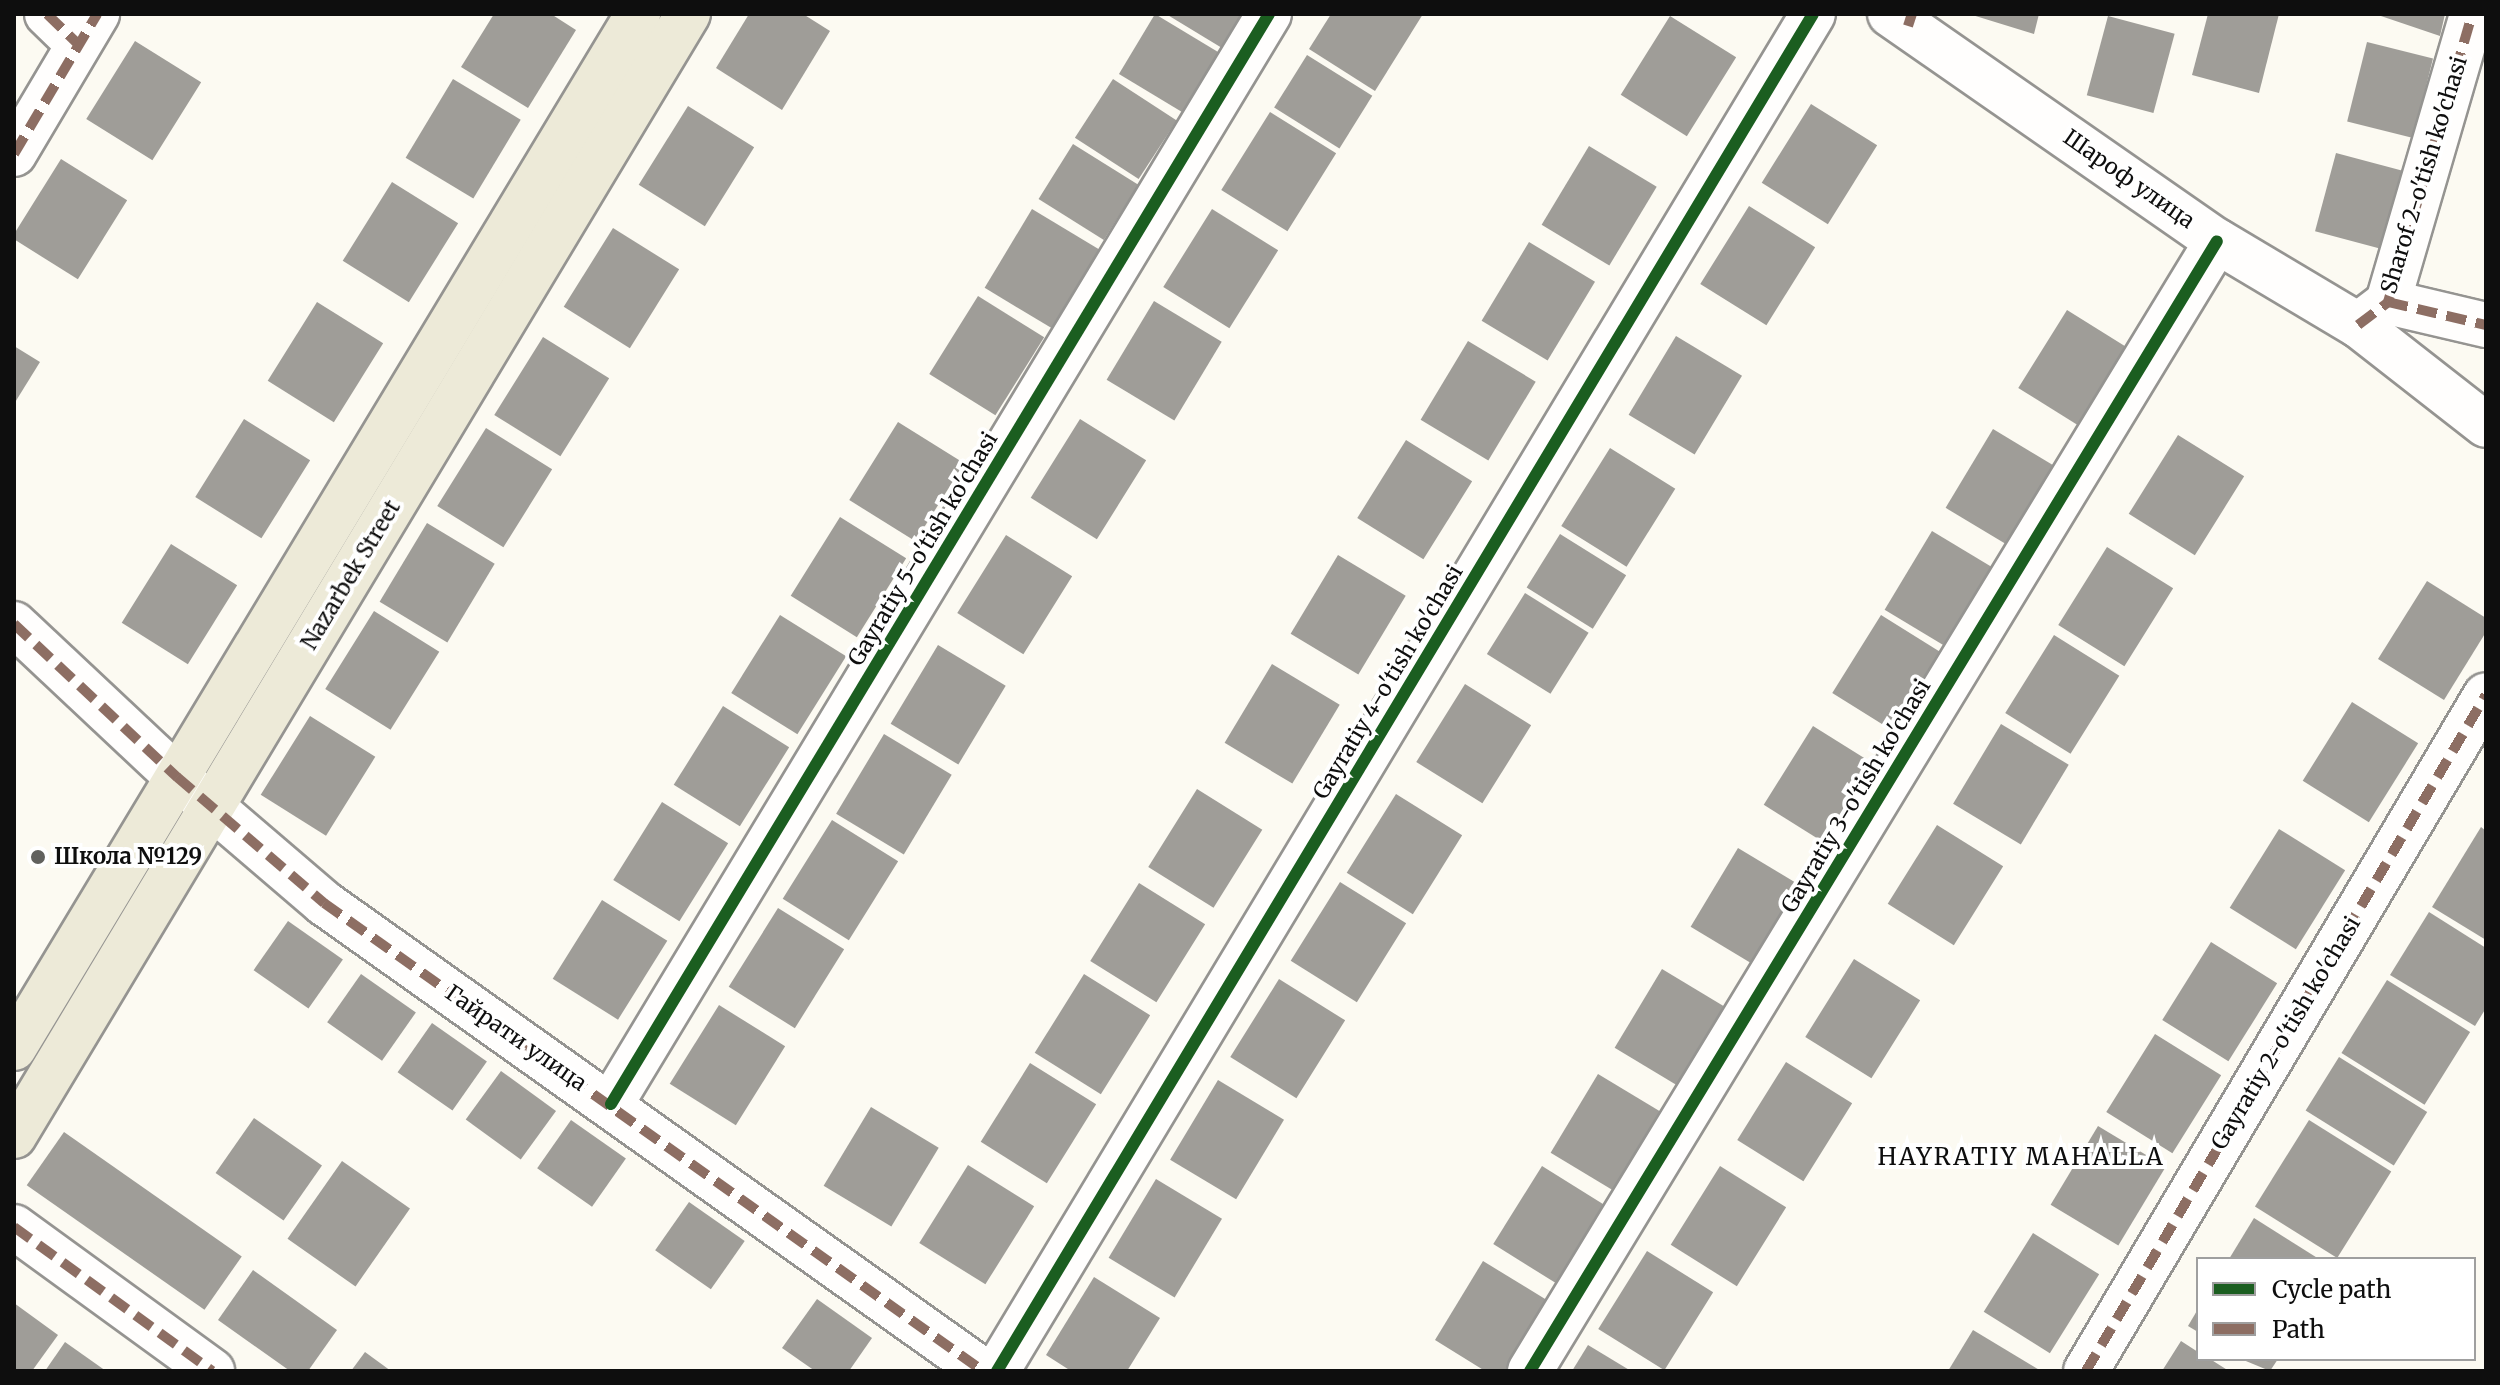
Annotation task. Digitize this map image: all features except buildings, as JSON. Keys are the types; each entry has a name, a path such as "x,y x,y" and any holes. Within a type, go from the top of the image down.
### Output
{"main road":[{"name":"Nazarbek Street","path":"14,1048 638,14"},
{"name":"Nazarbek Street","path":"14,1136 688,14"}],"street":[{"path":"14,154 88,29 47,14"},
{"name":"Gayratiy 5-o'tish ko'chasi","path":"611,1104 1269,14"},
{"name":"Gayratiy 4-o'tish ko'chasi","path":"997,1371 1813,14"},
{"name":"Sharof 2-o'tish ko'chasi","path":"2373,313 2472,14"},
{"name":"Шароф улица","path":"1903,18 2217,241 2373,313 2486,425"},
{"name":"Gayratiy 3-o'tish ko'chasi","path":"1530,1371 2217,241"},
{"path":"2373,313 2486,325"},
{"name":"Гайрати улица","path":"14,624 177,777 324,903 983,1371"},
{"name":"Gayratiy 2-o'tish ko'chasi","path":"2086,1371 2486,695"},
{"path":"14,1227 212,1371"}],"marked path":[{"path":"47,14 78,44"},
{"path":"14,154 97,14"},
{"path":"1908,26 1912,14"},
{"path":"2358,325 2388,302 2472,14"},
{"path":"2388,302 2486,325"},
{"path":"14,624 177,777 324,903 983,1371"},
{"path":"2086,1371 2486,695"},
{"path":"14,1227 212,1371"}],"cycle path":[{"path":"611,1104 1269,14"},
{"path":"997,1371 1813,14"},
{"path":"1530,1371 2217,241"}],"place":[{"name":"Школа №129","path":"38,857"}],"district":[{"name":"HAYRATIY MAHALLA","path":"2021,1157"}]}
